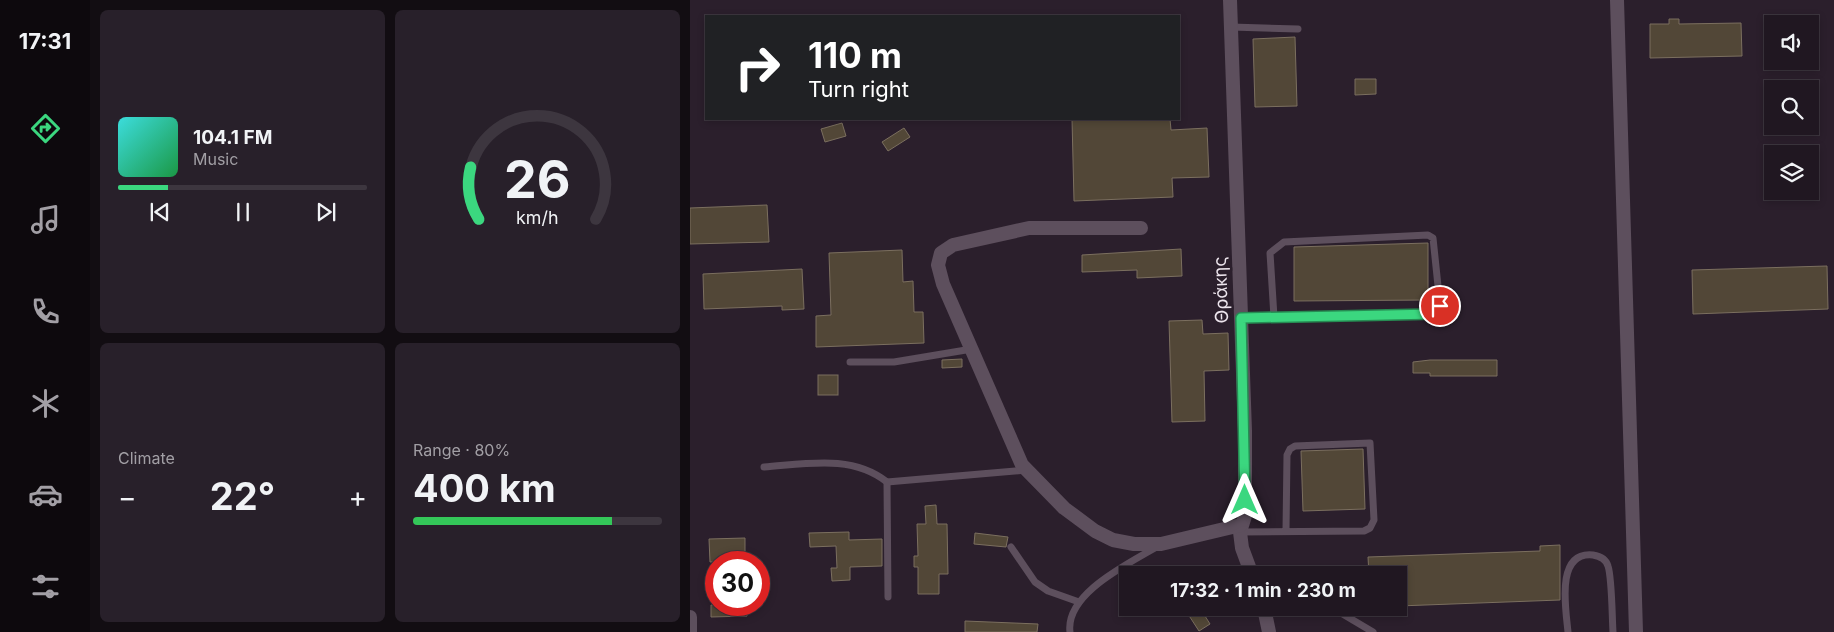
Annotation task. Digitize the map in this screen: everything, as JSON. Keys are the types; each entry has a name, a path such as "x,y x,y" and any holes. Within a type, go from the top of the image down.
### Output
{"street":[{"name":"Θράκης","path":"1230,0 1241,318 1245,516 1240,529 1242,548 1249,566"},
{"path":"1617,0 1636,632"},
{"path":"1141,228 1029,228 953,245 941,253 938,265 943,284 1018,457 1026,470 1064,508 1095,531 1114,540 1134,544 1161,544 1240,529"},
{"path":"1266,616 1270,632"},
{"path":"690,617 690,632"}],"lane":[{"path":"1231,27 1298,28"},
{"path":"1241,318 1434,314 1440,306 1433,238 1428,236 1284,242 1270,253 1274,317"},
{"path":"850,362 894,362 972,349"},
{"path":"1240,529 1364,532 1370,528 1374,520 1370,443 1295,446 1290,449 1287,455 1286,530"},
{"path":"764,467 819,462 860,466 874,472 887,482 1026,470"},
{"path":"887,482 888,597"},
{"path":"1070,632 1073,612 1088,591 1161,544"},
{"path":"1011,547 1035,582 1048,591 1079,602"},
{"path":"1568,632 1566,573 1574,561 1590,555 1599,556 1608,566 1614,632"},
{"path":"1346,616 1373,632"}],"building":[{"path":"1669,19 1679,19 1679,24 1741,23 1742,56 1650,58 1650,24 1669,24"},
{"path":"1295,37 1297,106 1255,107 1253,39"},
{"path":"1355,79 1376,79 1376,94 1355,95"},
{"path":"1072,120 1170,120 1171,130 1207,128 1209,177 1172,178 1173,197 1074,201"},
{"path":"842,123 846,136 825,142 821,129"},
{"path":"904,128 910,137 888,151 882,142"},
{"path":"767,205 769,242 690,244 690,208"},
{"path":"1428,243 1428,300 1294,301 1294,247"},
{"path":"1181,249 1182,276 1137,278 1137,270 1082,272 1082,255"},
{"path":"902,250 903,282 913,281 914,312 923,312 924,343 816,347 816,316 831,315 829,253"},
{"path":"1827,266 1828,309 1693,314 1692,270"},
{"path":"802,269 804,309 782,310 782,306 704,309 703,274"},
{"path":"1202,320 1203,334 1228,333 1229,370 1204,371 1205,421 1172,422 1169,321"},
{"path":"962,359 962,367 942,368 942,360"},
{"path":"1430,360 1497,360 1497,376 1430,376 1430,373 1413,373 1413,362"},
{"path":"818,375 838,375 838,395 818,395"},
{"path":"1363,449 1365,509 1303,511 1301,451"},
{"path":"936,505 937,524 947,524 948,574 939,574 939,594 918,594 918,567 914,567 914,556 918,556 917,524 926,524 925,506"},
{"path":"849,532 849,540 882,539 882,566 850,567 850,580 832,581 831,568 837,568 836,546 810,547 809,533"},
{"path":"975,533 1008,537 1006,547 974,544"},
{"path":"745,538 745,551 710,551 709,539"},
{"path":"1560,545 1560,600 1407,606 1407,566 1368,566 1368,557 1540,551 1540,546"},
{"path":"711,616 747,616 711,617"},
{"path":"1189,616 1205,616 1210,624 1199,631"},
{"path":"965,621 1038,624 1037,632 965,632"}],"route":[{"path":"1245,500 1241,318 1434,314 1440,306"}]}
